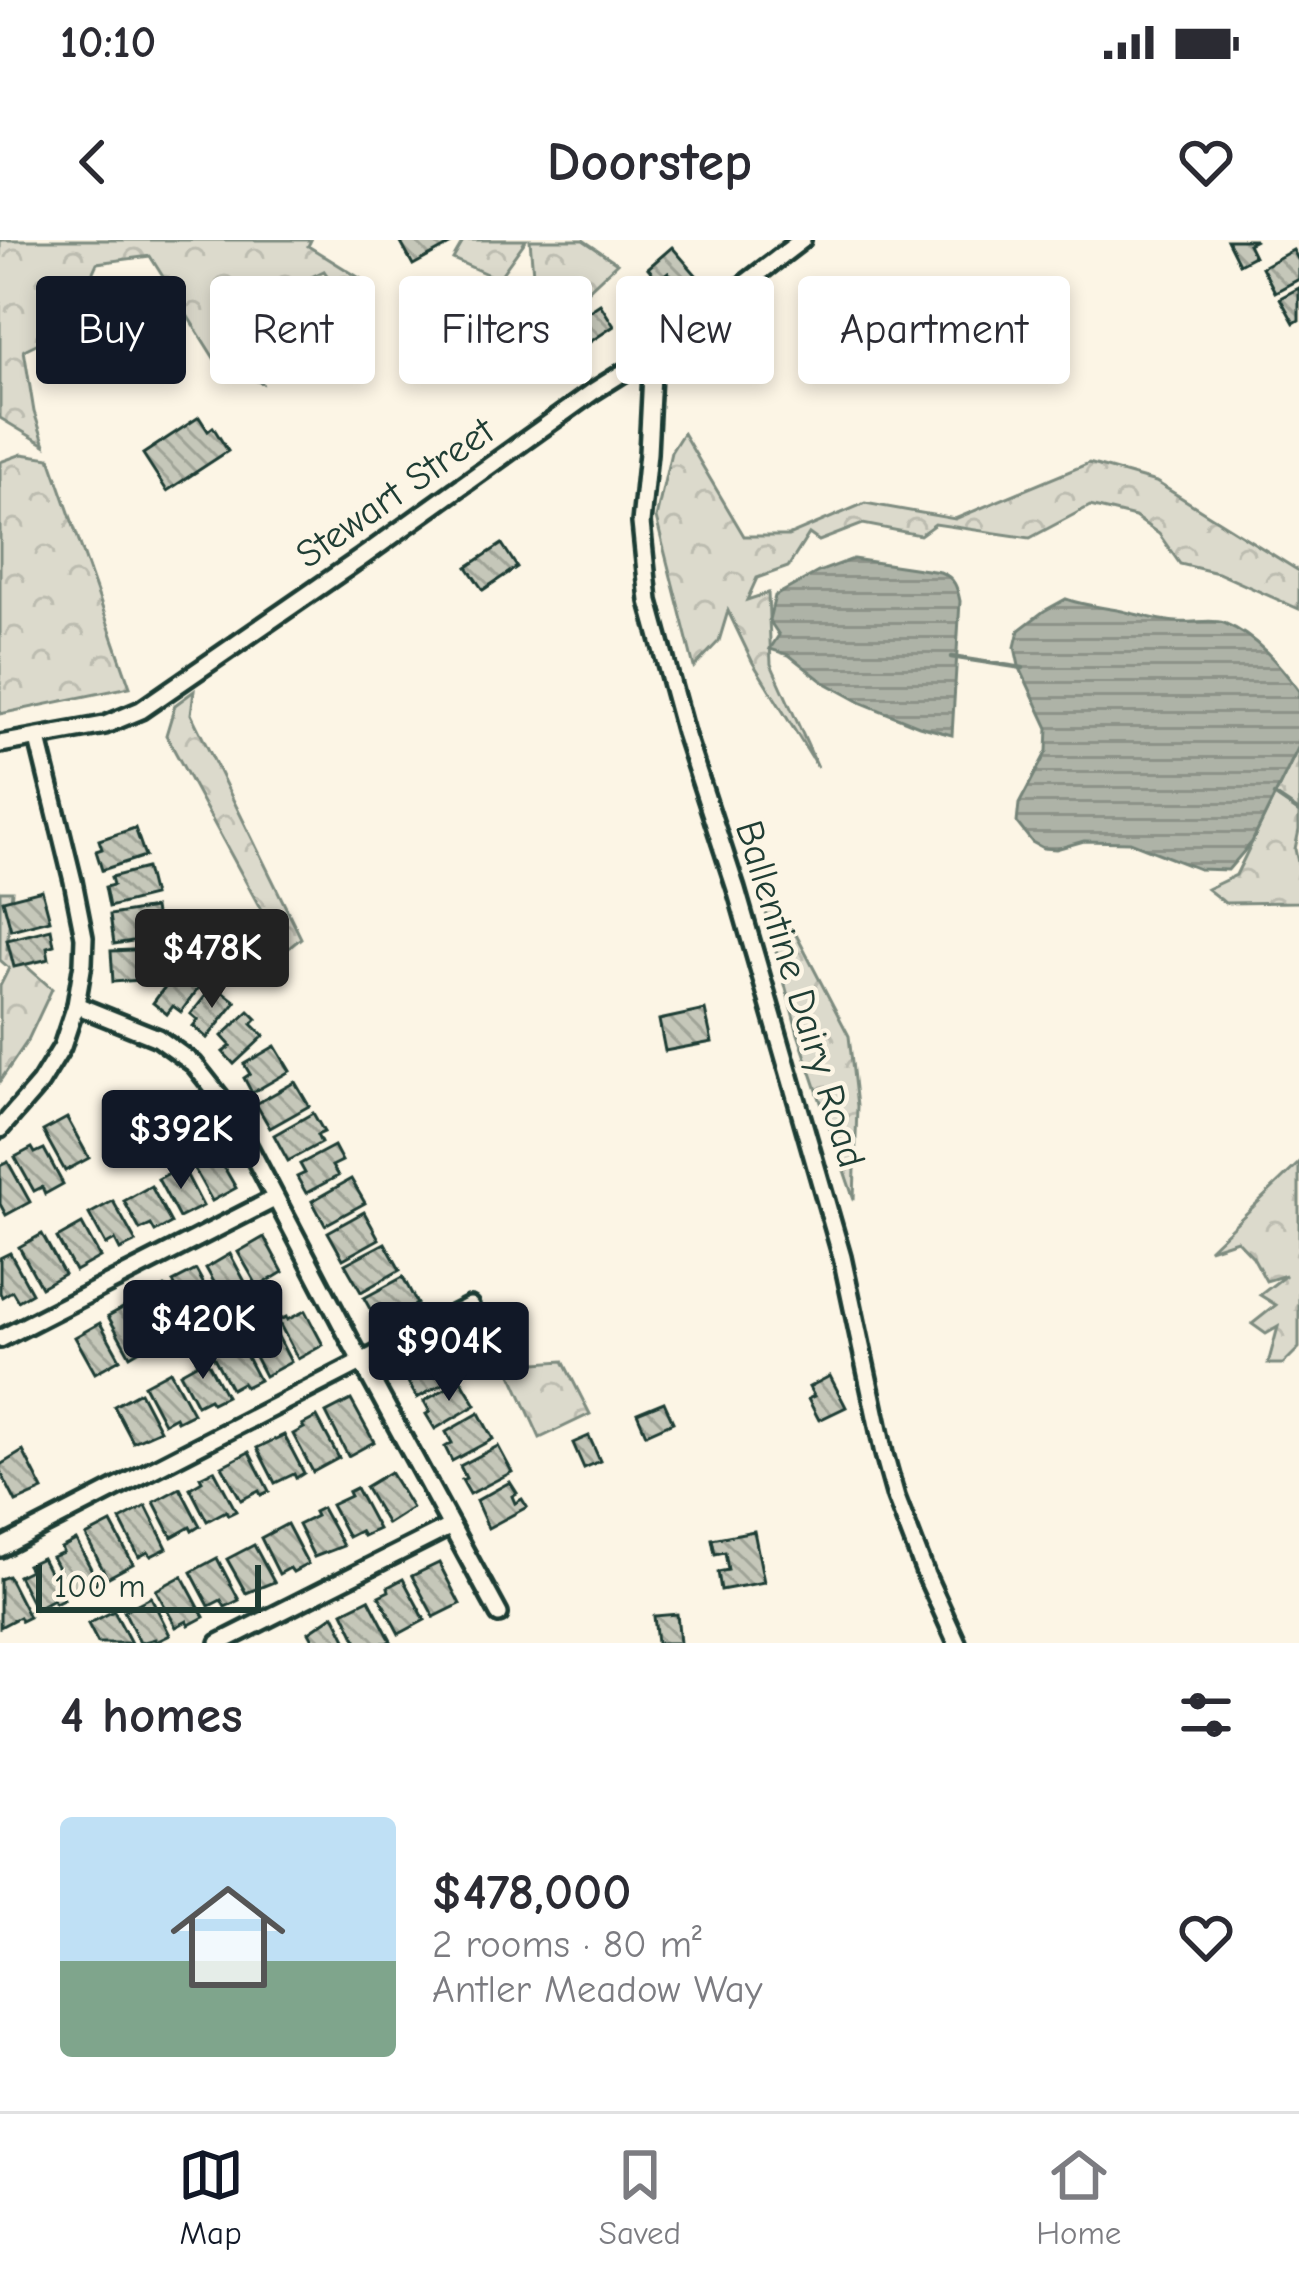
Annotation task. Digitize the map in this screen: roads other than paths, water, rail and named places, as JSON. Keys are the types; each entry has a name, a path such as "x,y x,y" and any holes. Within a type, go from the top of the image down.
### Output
{"street":[{"name":"Stewart Street","path":"755,276 802,240"},
{"name":"Stewart Street","path":"0,744 105,724 141,710 616,378"},
{"name":"Ballentine Dairy Road","path":"651,384 641,523 649,601 842,1257 896,1497 957,1643"},
{"path":"0,1129 40,1083 62,1047 83,963 84,937 74,881 38,739"},
{"path":"76,1005 158,1038 194,1064 228,1107 499,1614"},
{"path":"0,1339 274,1199"},
{"path":"0,1549 470,1306"},
{"path":"219,1643 451,1526"}],"waterway":[{"path":"951,657 1023,668"},
{"path":"1274,795 1299,812"}]}
